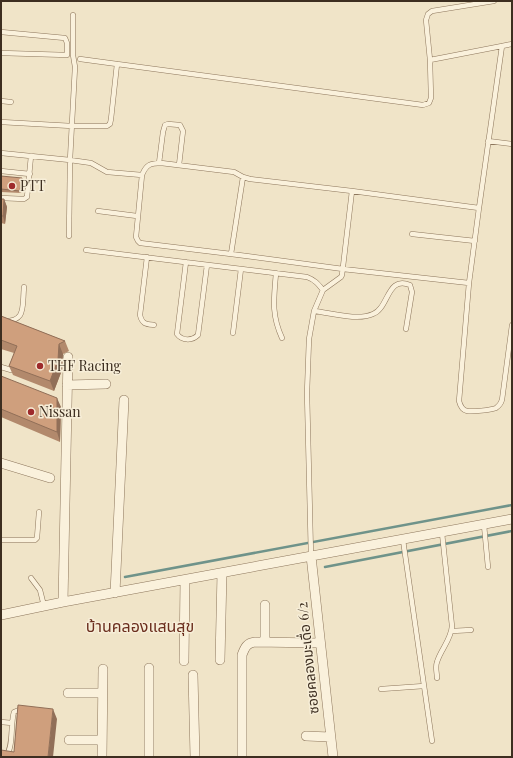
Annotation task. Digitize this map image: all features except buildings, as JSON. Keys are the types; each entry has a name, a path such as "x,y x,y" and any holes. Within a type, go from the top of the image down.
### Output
{"street":[{"path":"63,602 68,357"},
{"path":"68,384 106,384"},
{"path":"115,593 124,400"},
{"path":"1,463 50,478"},
{"path":"1,615 63,602 512,519"},
{"name":"ซอยคลองมะเดื่อ 6/2","path":"311,556 333,757"},
{"path":"220,660 222,573"},
{"path":"184,661 185,580"},
{"path":"265,605 265,642"},
{"path":"242,757 242,655 245,647 250,643 265,642 320,643"},
{"path":"149,668 149,757"},
{"path":"102,757 103,669"},
{"path":"193,675 195,757"},
{"path":"68,693 102,693"},
{"path":"306,736 330,737"},
{"path":"69,740 102,740"}],"lane":[{"path":"80,59 423,105 429,103 431,98 430,60 426,20 428,14 432,11 494,1"},
{"path":"69,236 70,160 75,67 73,55 73,15"},
{"path":"1,32 65,38 67,43 66,55"},
{"path":"430,60 512,44"},
{"path":"502,46 469,283 459,401 463,409 471,411 489,410 500,405 502,400 512,325"},
{"path":"1,53 73,55"},
{"path":"1,122 103,127 110,124 117,64"},
{"path":"1,101 11,102"},
{"path":"159,163 165,125 177,124 180,125 183,131 179,165"},
{"path":"488,141 512,144"},
{"path":"1,153 91,163 107,172 142,176"},
{"path":"1,198 24,199 27,197 30,174 30,156"},
{"path":"469,283 140,244 136,237 142,176 146,166 159,163 234,172 250,179 479,208"},
{"path":"1,172 30,174"},
{"path":"231,254 243,177"},
{"path":"311,556 307,381 309,338 314,311 323,290 341,277 352,191"},
{"path":"98,211 137,216"},
{"path":"412,234 474,241"},
{"path":"86,250 276,273 313,279 323,290"},
{"path":"147,257 140,315 141,321 144,324 154,325"},
{"path":"186,262 177,334 180,338 190,339 195,338 198,335 207,265"},
{"path":"233,334 241,269"},
{"path":"276,273 274,299 275,314 276,324 282,338"},
{"path":"314,311 366,317 375,314 381,309 395,285 400,283 406,284 410,285 412,292 406,329"},
{"path":"1,321 19,318 21,314 24,287"},
{"path":"1,367 11,370"},
{"path":"1,540 35,540 37,538 39,512"},
{"path":"484,525 488,566"},
{"path":"437,678 437,660 452,631 442,533"},
{"path":"403,540 432,741"},
{"path":"31,578 40,590 44,606"},
{"path":"452,631 470,630"},
{"path":"381,689 424,686"},
{"path":"2,757 6,756 10,748 14,712 26,710"},
{"path":"1,722 12,723"}],"waterway":[{"path":"125,577 512,505"},
{"path":"325,567 512,531"}],"place":[{"name":"PTT","path":"12,186"},
{"name":"THF Racing","path":"40,366"},
{"name":"Nissan","path":"31,412"}],"district":[{"name":"บ้านคลองแสนสุข","path":"140,626"}]}
